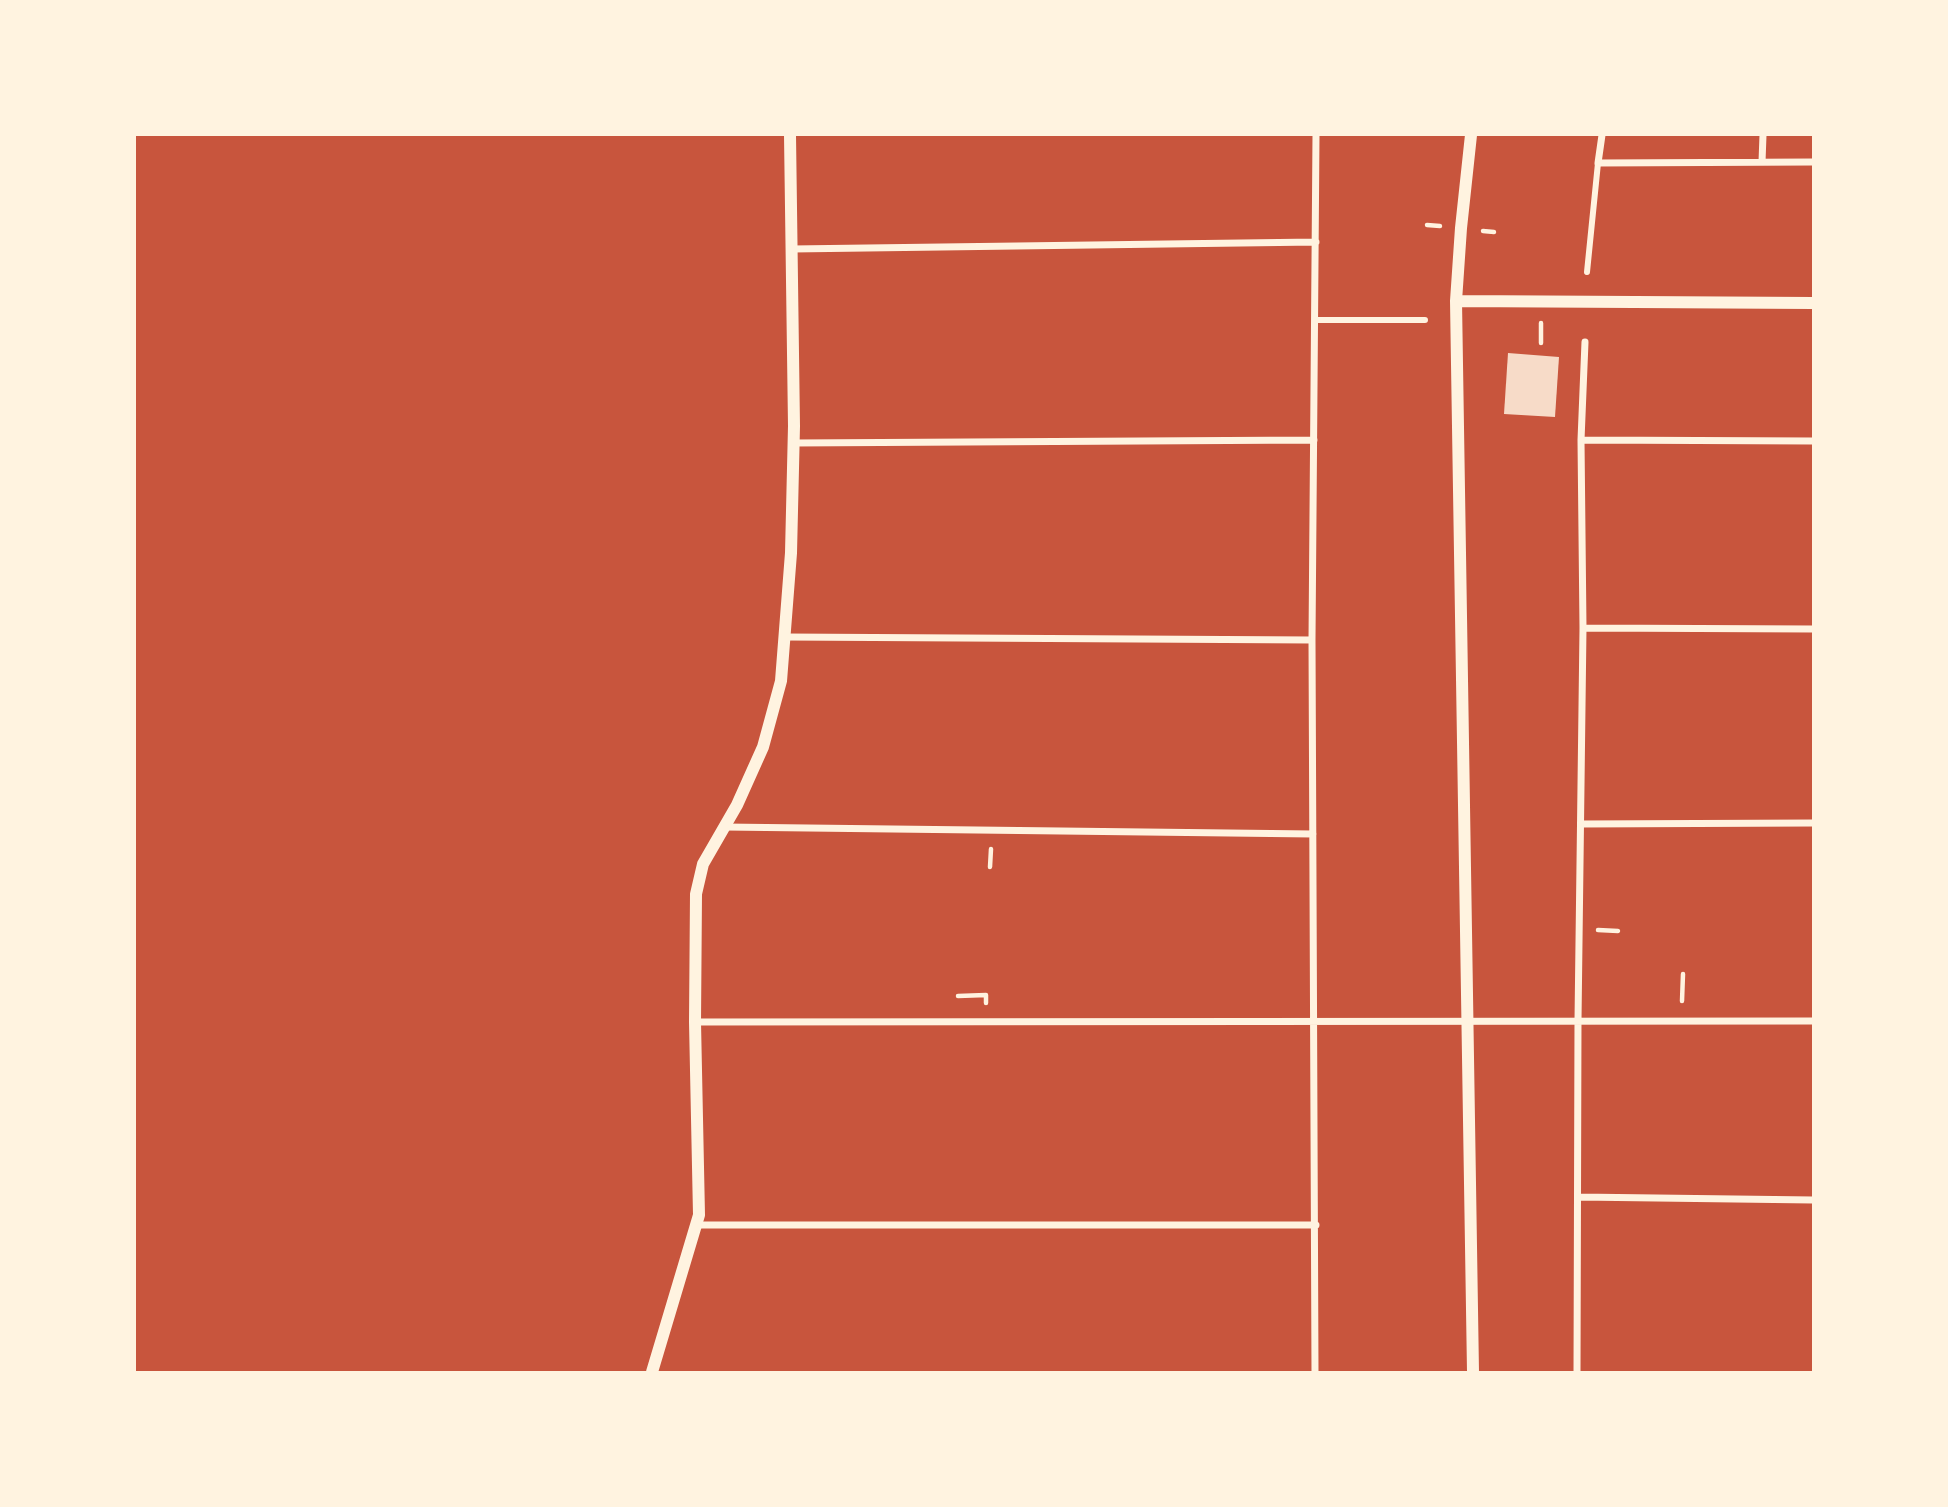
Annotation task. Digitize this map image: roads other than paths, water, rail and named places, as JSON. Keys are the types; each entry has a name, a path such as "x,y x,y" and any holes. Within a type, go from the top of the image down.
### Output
{"street":[{"path":"652,1372 699,1215 695,1022 696,894 703,864 737,805 762,747 781,681 791,553 794,443 790,135"},
{"path":"1315,1372 1312,640 1317,135"},
{"path":"1471,135 1456,301 1473,1372"},
{"path":"1587,272 1602,135"},
{"path":"1762,162 1763,135"},
{"path":"1598,163 1813,162"},
{"path":"792,249 1316,242"},
{"path":"1456,301 1813,303"},
{"path":"1315,320 1424,320"},
{"path":"1577,1372 1583,628 1581,440 1585,342"},
{"path":"794,443 1314,440"},
{"path":"1581,440 1813,441"},
{"path":"1583,628 1813,629"},
{"path":"785,637 1312,640"},
{"path":"1581,824 1813,823"},
{"path":"724,827 1313,834"},
{"path":"695,1022 1813,1021"},
{"path":"1578,1197 1813,1200"},
{"path":"696,1226 1316,1225"}]}
